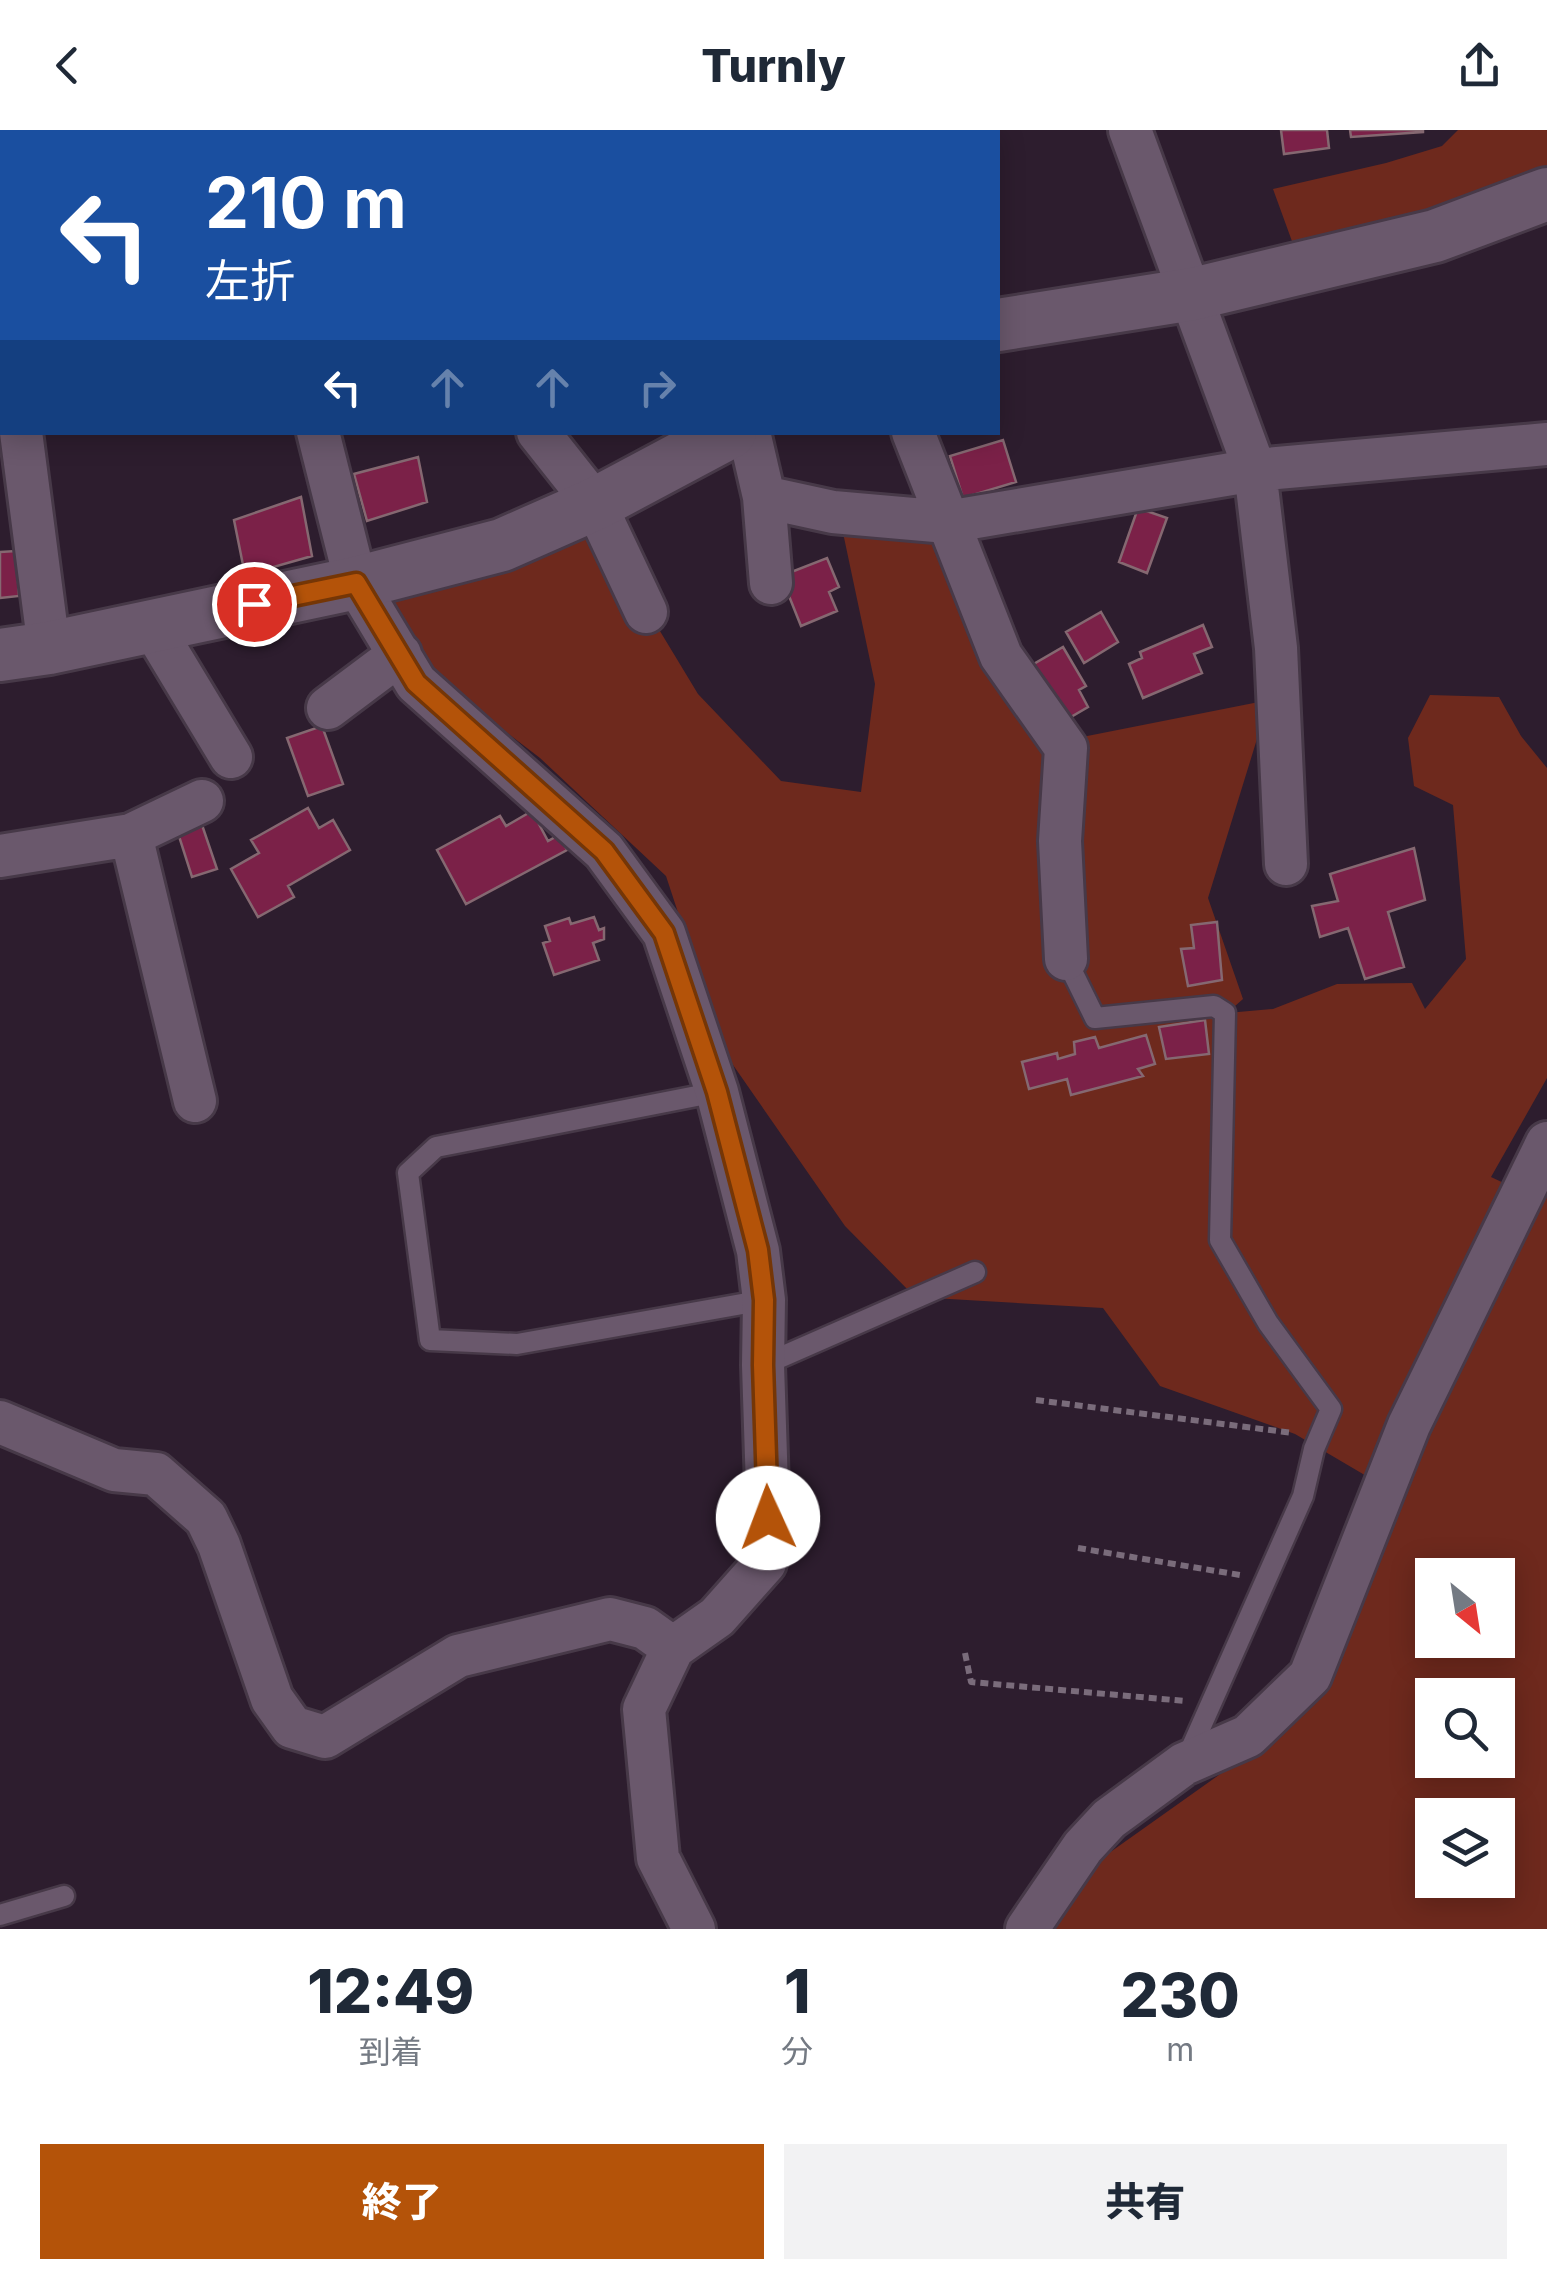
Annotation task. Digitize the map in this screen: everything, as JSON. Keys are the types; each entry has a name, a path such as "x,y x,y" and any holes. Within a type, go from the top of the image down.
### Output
{"street":[{"path":"1130,130 1255,470 1276,648 1286,864"},
{"path":"1000,325 1193,294 1435,236 1547,194"},
{"path":"20,435 24,651 356,583 502,545 595,504 724,435"},
{"path":"319,435 356,583 416,683 604,851 664,933 717,1092 758,1250 764,1300 768,1518 765,1563 716,1617 673,1648 644,1709 658,1858 694,1929"},
{"path":"540,435 595,504 646,612"},
{"path":"750,435 764,497 771,582"},
{"path":"915,435 1002,656 1066,748 1060,840 1066,959"},
{"path":"764,497 833,512 947,522 1255,470 1547,444"},
{"path":"152,626 230,758"},
{"path":"328,708 400,654"},
{"path":"0,856 131,835 202,801"},
{"path":"131,835 194,1102"},
{"path":"1027,1929 1083,1847 1109,1819 1184,1764 1248,1736 1310,1676 1409,1425 1547,1143"},
{"path":"0,1422 114,1470 156,1474 206,1518 219,1545 272,1700 292,1727 325,1737 458,1656 610,1620 646,1628 673,1648"}],"lane":[{"path":"1066,959 1094,1018 1214,1006 1225,1013 1220,1240 1268,1323 1331,1409 1302,1496 1184,1764"},
{"path":"717,1092 436,1147 408,1173 430,1340 517,1344 764,1300"},
{"path":"763,1365 975,1272"},
{"path":"0,1915 64,1896"}],"path":[{"path":"1036,1400 1319,1437"},
{"path":"1078,1548 1266,1580"},
{"path":"964,1653 971,1682 1211,1704"}],"shaded area":[{"path":"1458,130 1547,130 1547,190 1297,255 1273,189 1442,146"},
{"path":"957,520 1062,741 1269,700 1208,898 1243,999 1227,1013 1273,1009 1337,984 1412,983 1425,1009 1466,959 1453,805 1414,786 1408,738 1430,695 1499,697 1521,736 1547,768 1547,1078 1491,1177 1508,1185 1385,1487 1295,1434 1160,1386 1103,1308 915,1297 845,1226 724,1052 666,876 540,758 449,688 384,600 594,522 698,694 781,781 861,792 875,684 842,528"},
{"path":"1547,1144 1547,1929 1053,1929 1102,1858 1240,1760 1387,1518"}],"building":[{"path":"1281,130 1327,130 1329,148 1284,154"},
{"path":"1350,130 1423,130 1423,132 1351,137"},
{"path":"1003,440 1016,482 963,498 950,456"},
{"path":"418,457 427,502 367,521 354,474"},
{"path":"301,497 312,556 245,575 234,520"},
{"path":"1138,508 1167,518 1147,573 1119,562"},
{"path":"16,551 19,596 0,598 0,552"},
{"path":"827,558 839,587 829,592 837,611 801,626 781,576"},
{"path":"1101,612 1118,642 1084,663 1066,632"},
{"path":"1203,625 1212,647 1194,654 1202,673 1143,698 1129,664 1142,658 1140,652"},
{"path":"1063,647 1086,686 1079,690 1088,707 1064,721 1032,665"},
{"path":"322,726 343,784 308,796 287,738"},
{"path":"308,808 319,828 333,820 350,850 288,886 294,897 258,917 231,869 259,853 251,840"},
{"path":"532,811 548,841 559,835 567,850 466,904 437,850 500,816 506,826"},
{"path":"201,822 217,869 192,877 177,830"},
{"path":"1414,848 1425,900 1388,912 1404,967 1365,979 1348,928 1320,937 1312,906 1338,901 1330,874"},
{"path":"594,917 599,930 604,928 604,939 593,943 599,960 554,975 543,943 550,941 545,926 569,918 571,924"},
{"path":"1217,922 1222,980 1188,986 1181,949 1194,948 1191,925"},
{"path":"1205,1020 1209,1054 1166,1059 1159,1027"},
{"path":"1146,1035 1155,1064 1138,1069 1143,1076 1071,1095 1067,1079 1029,1089 1022,1062 1057,1053 1058,1059 1075,1054 1074,1042 1095,1037 1099,1048"}],"route":[{"path":"254,604 356,583 416,683 604,851 664,933 717,1092 758,1250 764,1300 768,1518"}]}
